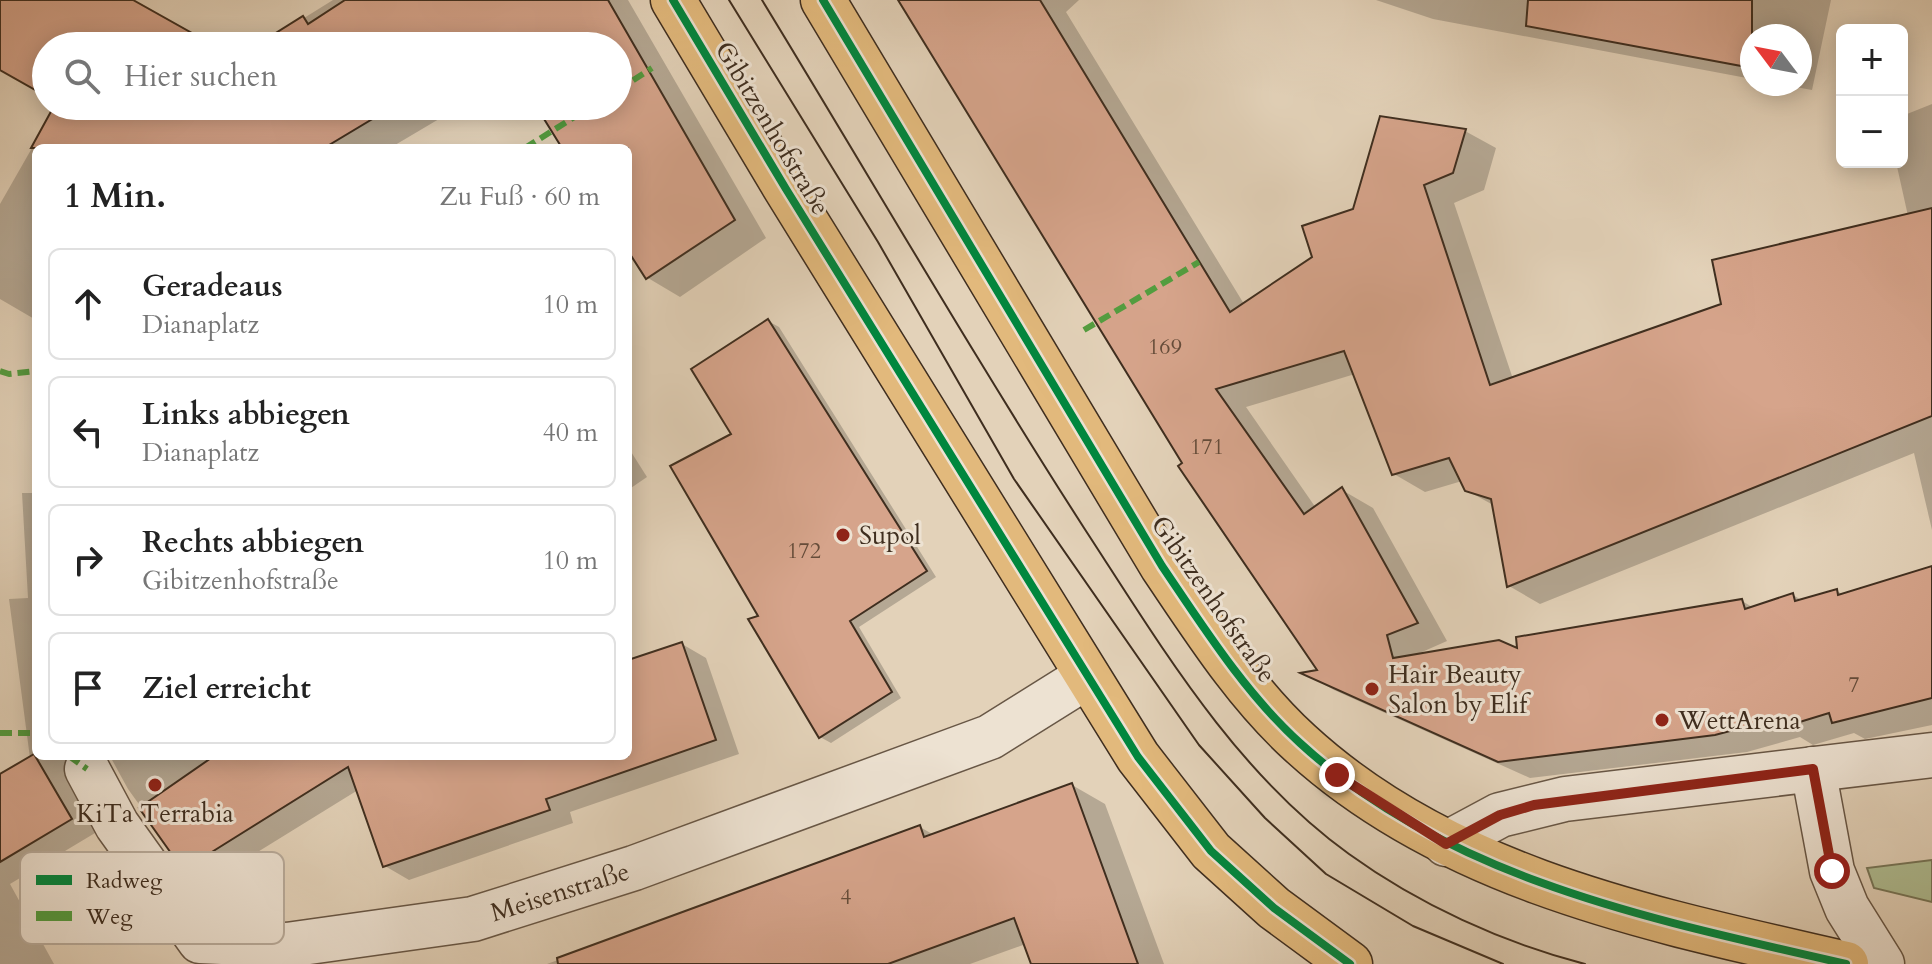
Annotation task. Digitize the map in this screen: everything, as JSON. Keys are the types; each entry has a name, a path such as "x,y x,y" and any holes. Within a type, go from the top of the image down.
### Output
{"main road":[{"name":"Gibitzenhofstraße","path":"673,0 1086,677 1138,757 1211,851 1274,908 1350,964"},
{"name":"Gibitzenhofstraße","path":"823,0 1155,556 1221,651 1298,742 1337,775 1446,844 1548,886 1846,964"}],"street":[{"name":"Meisenstraße","path":"265,944 287,945 473,919 634,868 990,737 1086,677"},
{"path":"1446,844 1500,815 1565,799 1932,755"},
{"name":"Meisenstraße","path":"87,769 117,825 136,852"},
{"path":"1813,769 1832,871 1847,908 1882,964"}],"green space":[{"path":"1932,860 1932,902 1874,888 1867,868"}],"building":[{"path":"0,0 133,0 190,32 32,32 32,88 0,70"},
{"path":"345,0 608,0 626,32 277,32 303,16 308,24"},
{"path":"898,0 1040,0 1230,312 1312,257 1302,226 1353,209 1380,116 1466,129 1453,173 1424,185 1490,385 1721,304 1712,260 1932,208 1932,416 1507,587 1491,499 1465,491 1449,458 1392,475 1344,351 1216,389 1304,514 1342,487 1418,623 1387,635 1393,658 1499,640 1517,648 1516,637 1742,599 1745,609 1793,593 1795,601 1837,589 1838,595 1932,566 1932,698 1832,723 1829,713 1780,728 1775,719 1715,735 1498,762 1300,673 1317,670 1178,466 1182,463"},
{"path":"1528,0 1752,0 1752,24 1740,24 1740,66 1526,26"},
{"path":"632,42 735,220 646,279 632,257 632,144 560,144 545,120 632,120"},
{"path":"46,120 371,120 331,144 33,144"},
{"path":"768,319 927,571 850,621 892,692 819,738 748,619 758,616 670,466 731,434 691,369"},
{"path":"682,642 716,740 546,799 550,810 383,867 348,767 212,852 170,852 139,808 208,760 632,760 632,659"},
{"path":"32,755 32,760 38,760 72,819 0,862 0,774"},
{"path":"1072,783 1138,964 1031,964 1014,918 888,964 558,964 557,958 920,825 924,837"}],"tram line":[{"path":"729,0 878,242 1014,479 1199,745 1265,818 1326,874 1413,926 1503,964"},
{"path":"762,0 1044,465 1172,662 1235,746 1308,821 1349,854 1403,889 1492,933 1585,964"}],"marked path":[{"path":"632,81 652,68"},
{"path":"531,144 570,120"},
{"path":"1084,330 1199,262"},
{"path":"0,371 9,374 32,371"},
{"path":"0,733 32,733"},
{"path":"75,760 87,769"}],"cycle path":[{"path":"673,0 786,189 1138,757 1211,851 1274,908 1350,964"},
{"path":"823,0 1162,566 1243,681 1300,743 1358,790 1421,829 1488,862 1629,911 1846,964"}],"place":[{"name":"Supol","path":"843,535"},
{"name":"Hair Beauty Salon by Elif","path":"1372,689"},
{"name":"WettArena","path":"1662,720"},
{"name":"KiTa Terrabia","path":"155,785"}],"route":[{"path":"1337,775 1446,844 1500,815 1534,805 1813,769 1832,871"}]}
